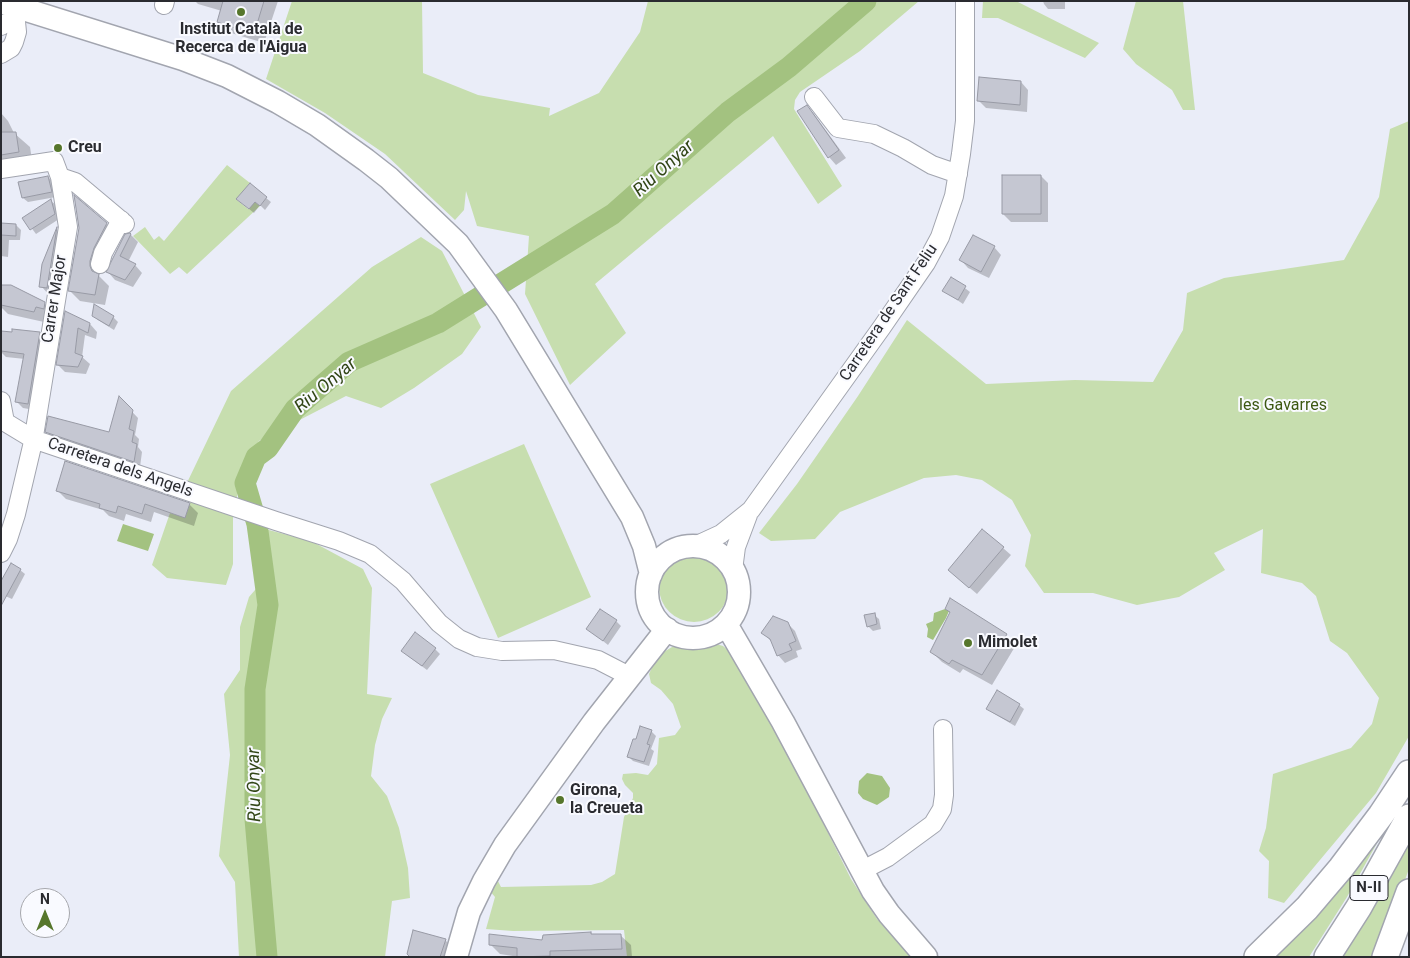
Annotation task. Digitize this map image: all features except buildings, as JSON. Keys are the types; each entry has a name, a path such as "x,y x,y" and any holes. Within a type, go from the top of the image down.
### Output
{"highway":[{"path":"1258,957 1307,908 1341,868 1381,815 1409,773"},
{"name":"N-II","path":"1327,957 1359,907 1409,818"},
{"path":"1385,957 1409,892"}],"main road":[{"path":"8,21 183,59 227,76 301,115 358,154 404,191 458,244 486,281 534,354 632,517 644,546 651,574"},
{"path":"632,517 644,530 658,538 691,547"},
{"path":"691,547 702,547 717,553 733,570 738,584 738,599 734,613 726,624 714,633 694,638 680,636 667,629 656,618 650,604 648,589 651,574 660,561 672,552 691,547"},
{"path":"726,624 783,722 861,871 888,914 926,957"},
{"path":"456,957 469,912 505,845 629,676 667,629"}],"street":[{"name":"Carretera de Sant Feliu","path":"691,547 722,534 750,510 926,263 945,223 954,196 958,174 965,121 965,1"},
{"path":"1,54 11,48 17,32 8,21"},
{"path":"814,97 838,128 874,134 932,164 958,174"},
{"path":"1,169 57,169 123,222 103,253 100,264"},
{"name":"Carrer Major","path":"1,553 8,539 16,514 33,439 68,227 57,169"},
{"name":"Carretera dels Angels","path":"1,402 5,422 33,439 339,541 370,554 403,581 439,623 460,639 476,647 502,651 554,650 598,660 629,676"},
{"name":"Carretera de Sant Feliu","path":"733,570 736,547 750,510"},
{"path":"861,871 888,857 932,824 942,809 944,795 943,729"}],"green space":[{"path":"292,1 422,1 423,73 478,95 550,108 549,116 599,93 640,32 648,1 919,1 860,51 800,92 795,100 794,109 842,186 818,204 773,136 595,284 626,333 570,385 525,294 529,236 477,226 466,191 464,210 455,220 385,154 325,113 266,79"},
{"path":"983,1 1016,1 1099,43 1085,58 998,18 982,18"},
{"path":"1136,1 1183,1 1195,110 1183,110 1172,90 1136,64 1123,49"},
{"name":"les Gavarres","path":"1409,121 1409,736 1376,793 1284,903 1268,898 1269,861 1259,851 1266,828 1273,774 1351,748 1372,724 1379,698 1347,653 1330,641 1316,596 1302,583 1261,573 1263,529 1214,553 1225,570 1179,597 1137,605 1093,593 1044,593 1025,566 1031,535 1012,500 982,480 956,475 924,478 840,512 815,539 771,541 759,533 797,484 858,396 907,320 986,384 1075,380 1153,382 1183,330 1187,293 1224,278 1344,260 1379,197 1390,129"},
{"path":"227,165 250,183 237,200 248,209 255,202 260,206 187,274 179,267 170,274 133,236 145,227 154,240 159,236 164,241"},
{"path":"421,237 442,251 481,327 462,354 414,388 381,408 346,396 259,441 241,474 233,518 233,564 226,585 167,578 152,565 170,513 185,517 191,500 184,489 231,391 372,267"},
{"path":"524,444 591,597 498,638 430,484"},
{"path":"265,529 311,541 363,569 372,588 367,694 392,698 382,719 375,745 371,776 387,796 399,828 408,868 410,898 392,901 385,957 239,957 235,882 219,856 230,755 224,694 240,670 240,627 249,597 273,569"},
{"path":"694,552 713,558 723,568 729,587 723,606 713,616 694,622 675,616 665,606 659,587 665,568 675,558"},
{"path":"706,641 723,646 736,657 785,746 851,879 877,919 912,957 627,957 624,930 513,931 486,929 495,897 489,890 493,883 498,881 501,887 591,885 602,882 615,874 624,817 633,798 633,793 622,779 623,774 636,773 648,775 657,764 659,738 675,735 681,727 673,704 661,690 651,683 649,674 654,663 662,653 677,644"},
{"path":"1405,793 1347,897 1309,957 1267,957"},
{"path":"1409,840 1409,869 1376,957 1342,957 1377,901"}],"shaded area":[{"path":"123,524 154,534 148,551 117,541"},
{"path":"945,609 949,611 933,640 927,637 928,629 926,624 933,621 934,613"},
{"path":"867,773 882,776 890,788 889,797 877,805 863,799 858,793 859,781"}],"waterway":[{"name":"Riu Onyar","path":"267,957 255,819 255,689 268,605 257,524 245,483 256,457 268,448 295,409 349,362 438,323 613,214 728,112 789,67 866,1"}],"place":[{"name":"Institut Català de Recerca de l'Aigua","path":"241,12"},
{"name":"Creu","path":"58,148"},
{"name":"Mimolet","path":"968,643"},
{"name":"Girona, la Creueta","path":"560,800"}]}
